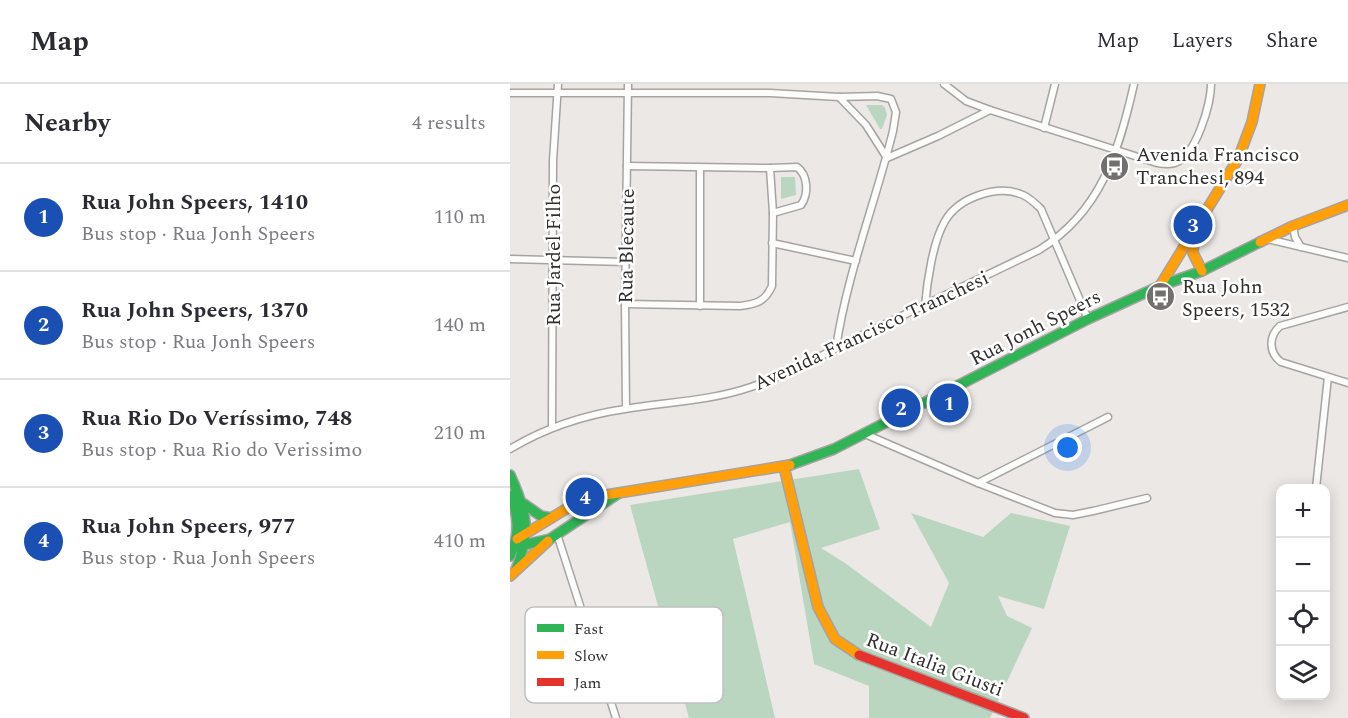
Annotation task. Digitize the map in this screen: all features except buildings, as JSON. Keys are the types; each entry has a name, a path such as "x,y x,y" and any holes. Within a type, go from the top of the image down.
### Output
{"main road":[{"path":"1160,286 1238,159 1256,112 1260,84"},
{"name":"Rua Jonh Speers","path":"514,547 527,532 586,500 607,492 619,493 784,467 834,449 1088,319 1160,286 1202,271 1293,226 1348,205"},
{"path":"1195,230 1193,253 1202,271"},
{"name":"Rua Italia Giusti","path":"784,467 818,607 835,639 866,659 1024,718"},
{"path":"510,475 524,504 527,532 525,545 513,573"},
{"name":"Rua Jonh Speers","path":"514,547 554,537 619,493"},
{"path":"510,495 517,512 514,547"},
{"path":"524,504 541,516 551,518"},
{"path":"513,573 554,537"}],"street":[{"name":"Rua Jardel Filho","path":"552,427 553,161 558,84"},
{"name":"Rua Blecaute","path":"626,408 628,84"},
{"path":"944,84 966,101 990,110 1157,163 1177,163 1184,158 1200,131 1209,103 1211,84"},
{"path":"1044,128 1055,84"},
{"name":"Avenida Francisco Tranchesi","path":"510,449 552,427 626,408 684,401 749,387 773,378 925,306 1055,240 1072,224 1100,189 1117,150 1134,84"},
{"path":"510,93 770,93 839,97 877,96 891,99 896,112 887,158 856,261 839,326 836,348"},
{"path":"839,97 866,125 887,158"},
{"path":"887,158 990,110"},
{"path":"627,166 797,167 804,174 805,179 805,197 801,205 773,213"},
{"path":"700,168 700,306"},
{"path":"625,304 740,306 758,303 764,299 772,286 773,213 770,168"},
{"path":"925,306 927,282 946,221 961,205 972,199 993,192 1022,194 1041,209 1088,319"},
{"path":"1293,226 1295,237 1301,247"},
{"path":"1267,239 1348,258"},
{"path":"772,243 856,261"},
{"path":"510,259 626,262"},
{"path":"1348,307 1280,326 1274,334 1271,349 1275,358 1281,362 1348,383"},
{"path":"1317,484 1328,376"},
{"path":"978,483 1108,417"},
{"path":"865,434 978,483 1055,513 1073,515 1147,498"},
{"path":"554,537 578,607"},
{"path":"611,703 616,718"}],"green space":[{"path":"866,105 882,105 885,108 887,115 882,129 880,129"},
{"path":"781,177 795,177 796,195 781,199"},
{"path":"859,469 880,529 821,548 845,563 931,627 949,583 911,513 983,537 1011,513 1070,526 1044,609 998,596 1007,616 1032,628 990,718 869,718 869,686 814,664 790,522 733,539 775,718 689,718 685,703 723,703 723,607 658,607 630,505"}],"traffic: fast":[{"path":"790,465 834,449 1088,319 1160,286 1202,271 1260,242"},
{"path":"510,475 520,500 525,522 524,544 516,570"},
{"path":"515,547 550,539 619,493"},
{"path":"510,495 517,526 510,556"},
{"path":"524,504 541,516 551,518"}],"traffic: slow":[{"path":"1160,286 1238,159 1252,122 1260,84"},
{"path":"1260,242 1293,226 1348,205"},
{"path":"1194,233 1193,253 1202,271"},
{"path":"517,539 566,509 594,497 790,465"},
{"path":"784,467 818,607 835,639 859,655"},
{"path":"510,576 548,541"}],"traffic: jam":[{"path":"859,655 1024,718"}],"place":[{"name":"Avenida Francisco Tranchesi, 894","path":"1115,166"},
{"name":"Rua Rio Do Veríssimo, 748","path":"1193,225"},
{"name":"Rua John Speers, 1532","path":"1161,297"},
{"name":"Rua John Speers, 1410","path":"949,403"},
{"name":"Rua John Speers, 1370","path":"901,408"},
{"name":"Rua John Speers, 977","path":"585,497"}]}
